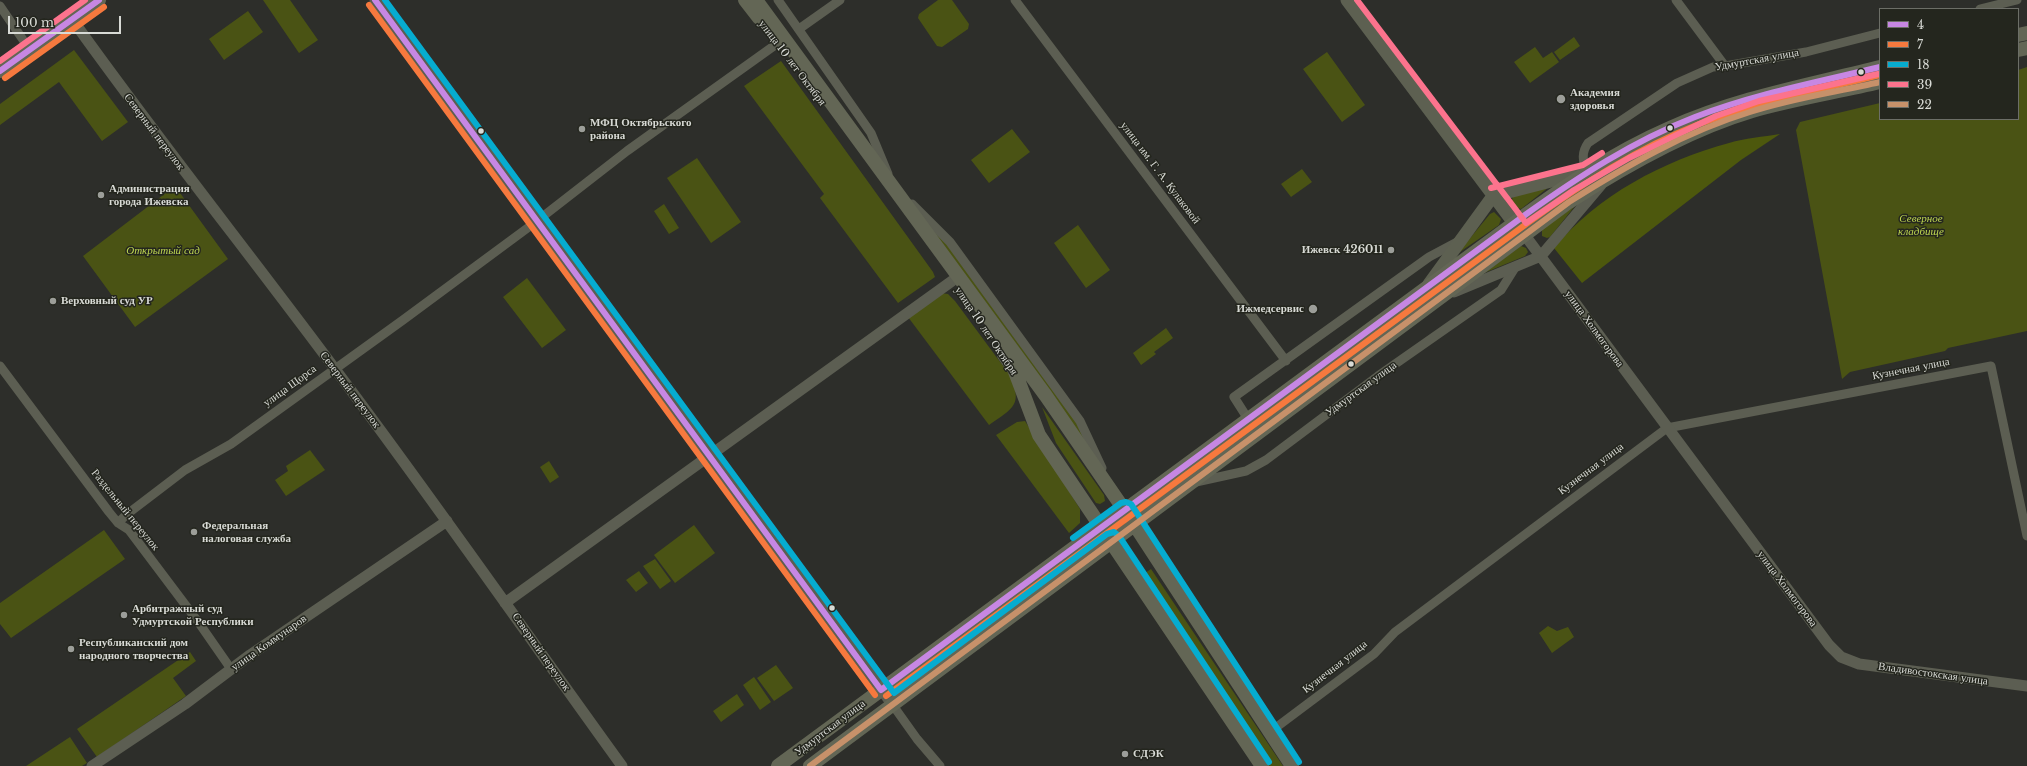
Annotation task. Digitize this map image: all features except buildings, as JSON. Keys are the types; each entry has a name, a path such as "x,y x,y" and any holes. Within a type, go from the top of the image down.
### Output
{"main road":[{"path":"0,71 99,0"},
{"name":"улица 10 лет Октября","path":"745,0 782,40 894,186 1014,369 1039,435 1112,540 1262,766"},
{"name":"улица 10 лет Октября","path":"756,0 782,40 955,279 1046,396 1125,510 1292,766"},
{"name":"улица Холмогорова","path":"1347,0 1514,223 1524,234"},
{"name":"Удмуртская улица","path":"778,766 1248,418 1586,172 1670,128 1718,109 1750,99 1879,67"},
{"name":"Удмуртская улица","path":"810,766 1524,234 1569,202 1608,177 1657,151 1707,128 1752,112 1879,82"},
{"path":"1427,287 1494,196 1586,172"},
{"path":"847,715 854,715 858,719 860,723 859,729"}],"street":[{"path":"375,0 917,739 940,766"},
{"name":"улица 10 лет Октября","path":"778,0 871,133 894,186 950,242 1080,421 1114,495"},
{"path":"799,29 840,0"},
{"name":"улица им. Г. А. Кулаковой","path":"1015,0 1286,361"},
{"path":"1676,0 1725,66"},
{"path":"1984,8 2017,0"},
{"path":"0,6 30,50"},
{"name":"Северный переулок","path":"72,19 204,199 335,369 447,521 622,766"},
{"name":"Удмуртская улица","path":"1586,172 1583,151 1588,143 1677,83 1712,67 1806,52 1879,33"},
{"name":"улица Щорса","path":"118,523 126,515 185,470 231,444 537,221 627,151 782,40"},
{"path":"1437,299 1541,256 1608,177"},
{"name":"улица Холмогорова","path":"1524,234 1808,617 1830,646 1841,657"},
{"path":"1248,418 1234,397 1429,257 1460,241"},
{"path":"1422,263 1429,272 1427,287"},
{"name":"Удмуртская улица","path":"1189,483 1246,471 1266,460 1384,371 1501,290 1516,266"},
{"path":"506,603 955,279"},
{"name":"Раздельный переулок","path":"0,366 118,523 129,530 199,623 231,669"},
{"name":"Кузнечная улица","path":"1270,732 1374,654 1395,632 1667,428 1991,366 2027,536"},
{"name":"улица Коммунаров","path":"92,766 185,704 231,669 447,521"},
{"name":"Владивостокская улица","path":"1841,657 1859,664 2027,686"}],"green space":[{"path":"263,0 290,0 318,40 299,53"},
{"path":"938,0 952,0 969,24 968,29 942,47 937,46 918,18 919,14"},
{"path":"248,11 263,32 224,60 209,39"},
{"path":"1574,37 1580,46 1560,60 1554,52"},
{"path":"1535,47 1543,58 1552,52 1559,62 1530,83 1514,62"},
{"path":"74,50 128,122 102,141 59,82 0,125 0,104"},
{"path":"1327,52 1365,105 1342,122 1303,69"},
{"path":"781,61 933,272 935,277 898,303 820,198 824,194 744,86"},
{"name":"Северное кладбище","path":"2027,67 2027,331 1948,348 1945,351 1850,372 1842,379 1796,130 1800,122 1879,103 1879,120 2019,120 2019,70"},
{"path":"1012,129 1030,152 989,183 971,160"},
{"path":"1780,134 1741,160 1582,283 1554,248 1571,229 1611,196 1656,170 1704,151 1735,141"},
{"path":"697,158 741,222 711,243 667,178"},
{"path":"1302,169 1312,182 1291,197 1281,184"},
{"path":"1554,183 1521,209 1514,207 1511,203 1513,196"},
{"name":"Открытый сад","path":"175,186 228,259 135,327 83,256"},
{"path":"664,204 679,228 669,234 654,211"},
{"path":"1575,206 1550,237 1547,238 1542,236 1542,229"},
{"path":"1494,212 1501,219 1499,225 1457,254 1490,214"},
{"path":"921,216 949,246 1082,427 1089,450"},
{"path":"1078,225 1110,270 1086,288 1054,243"},
{"path":"1521,246 1526,248 1528,252 1525,256 1484,273"},
{"path":"527,278 566,330 542,348 503,297"},
{"path":"941,293 948,294 955,301 1009,374 1013,384 1016,393 1014,405 1010,410 989,425 908,317"},
{"path":"1166,328 1173,338 1154,352 1156,354 1141,365 1133,353"},
{"path":"1042,407 1104,495 1105,501 1100,504 1096,503 1056,443"},
{"path":"1025,421 1080,509 1080,523 1069,533 996,435 1017,422"},
{"path":"310,450 325,470 286,496 275,480 288,471 286,466"},
{"path":"549,461 559,477 550,483 540,467"},
{"path":"694,525 715,553 675,583 654,555"},
{"path":"104,530 125,559 11,638 0,624 0,603"},
{"path":"655,559 671,581 660,589 643,566"},
{"path":"1151,569 1283,766 1269,766 1142,575"},
{"path":"639,571 648,583 636,592 626,580"},
{"path":"1548,626 1557,631 1568,627 1574,637 1552,653 1539,633"},
{"path":"190,652 196,661 173,678 186,696 97,757 77,729"},
{"path":"776,665 793,688 774,701 757,678"},
{"path":"754,677 771,702 760,710 743,685"},
{"path":"737,694 744,705 721,722 713,711"},
{"path":"70,737 87,763 82,766 26,766"}],"transit line":[{"name":"39","path":"0,61 85,0"},
{"name":"4","path":"0,71 99,0"},
{"name":"4","path":"375,0 881,690"},
{"name":"18","path":"385,0 894,693 1107,534 1114,532 1119,536 1269,762"},
{"name":"39","path":"1357,0 1526,223 1574,190 1629,158 1716,116 1759,101 1878,74"},
{"name":"7","path":"369,5 875,695"},
{"name":"7","path":"5,78 104,7"},
{"name":"4","path":"881,690 1565,187 1650,137 1695,117 1764,95 1879,67"},
{"name":"7","path":"886,696 1569,194 1654,144 1699,124 1766,103 1879,75"},
{"name":"22","path":"810,766 1569,202 1634,163 1702,129 1766,107 1879,82"},
{"name":"39","path":"1491,188 1583,165 1602,153"},
{"name":"18","path":"1073,538 1121,503 1126,502 1131,504 1299,762"}],"place":[{"name":"Академия здоровья","path":"1561,99"},
{"name":"МФЦ Октябрьского района","path":"582,129"},
{"name":"Администрация города Ижевска","path":"101,195"},
{"name":"Ижевск 426011","path":"1391,250"},
{"name":"Верховный суд УР","path":"53,301"},
{"name":"Ижмедсервис","path":"1313,309"},
{"name":"Федеральная налоговая служба","path":"194,532"},
{"name":"Арбитражный суд Удмуртской Республики","path":"124,615"},
{"name":"Республиканский дом народного творчества","path":"71,649"},
{"name":"СДЭК","path":"1125,754"}]}
